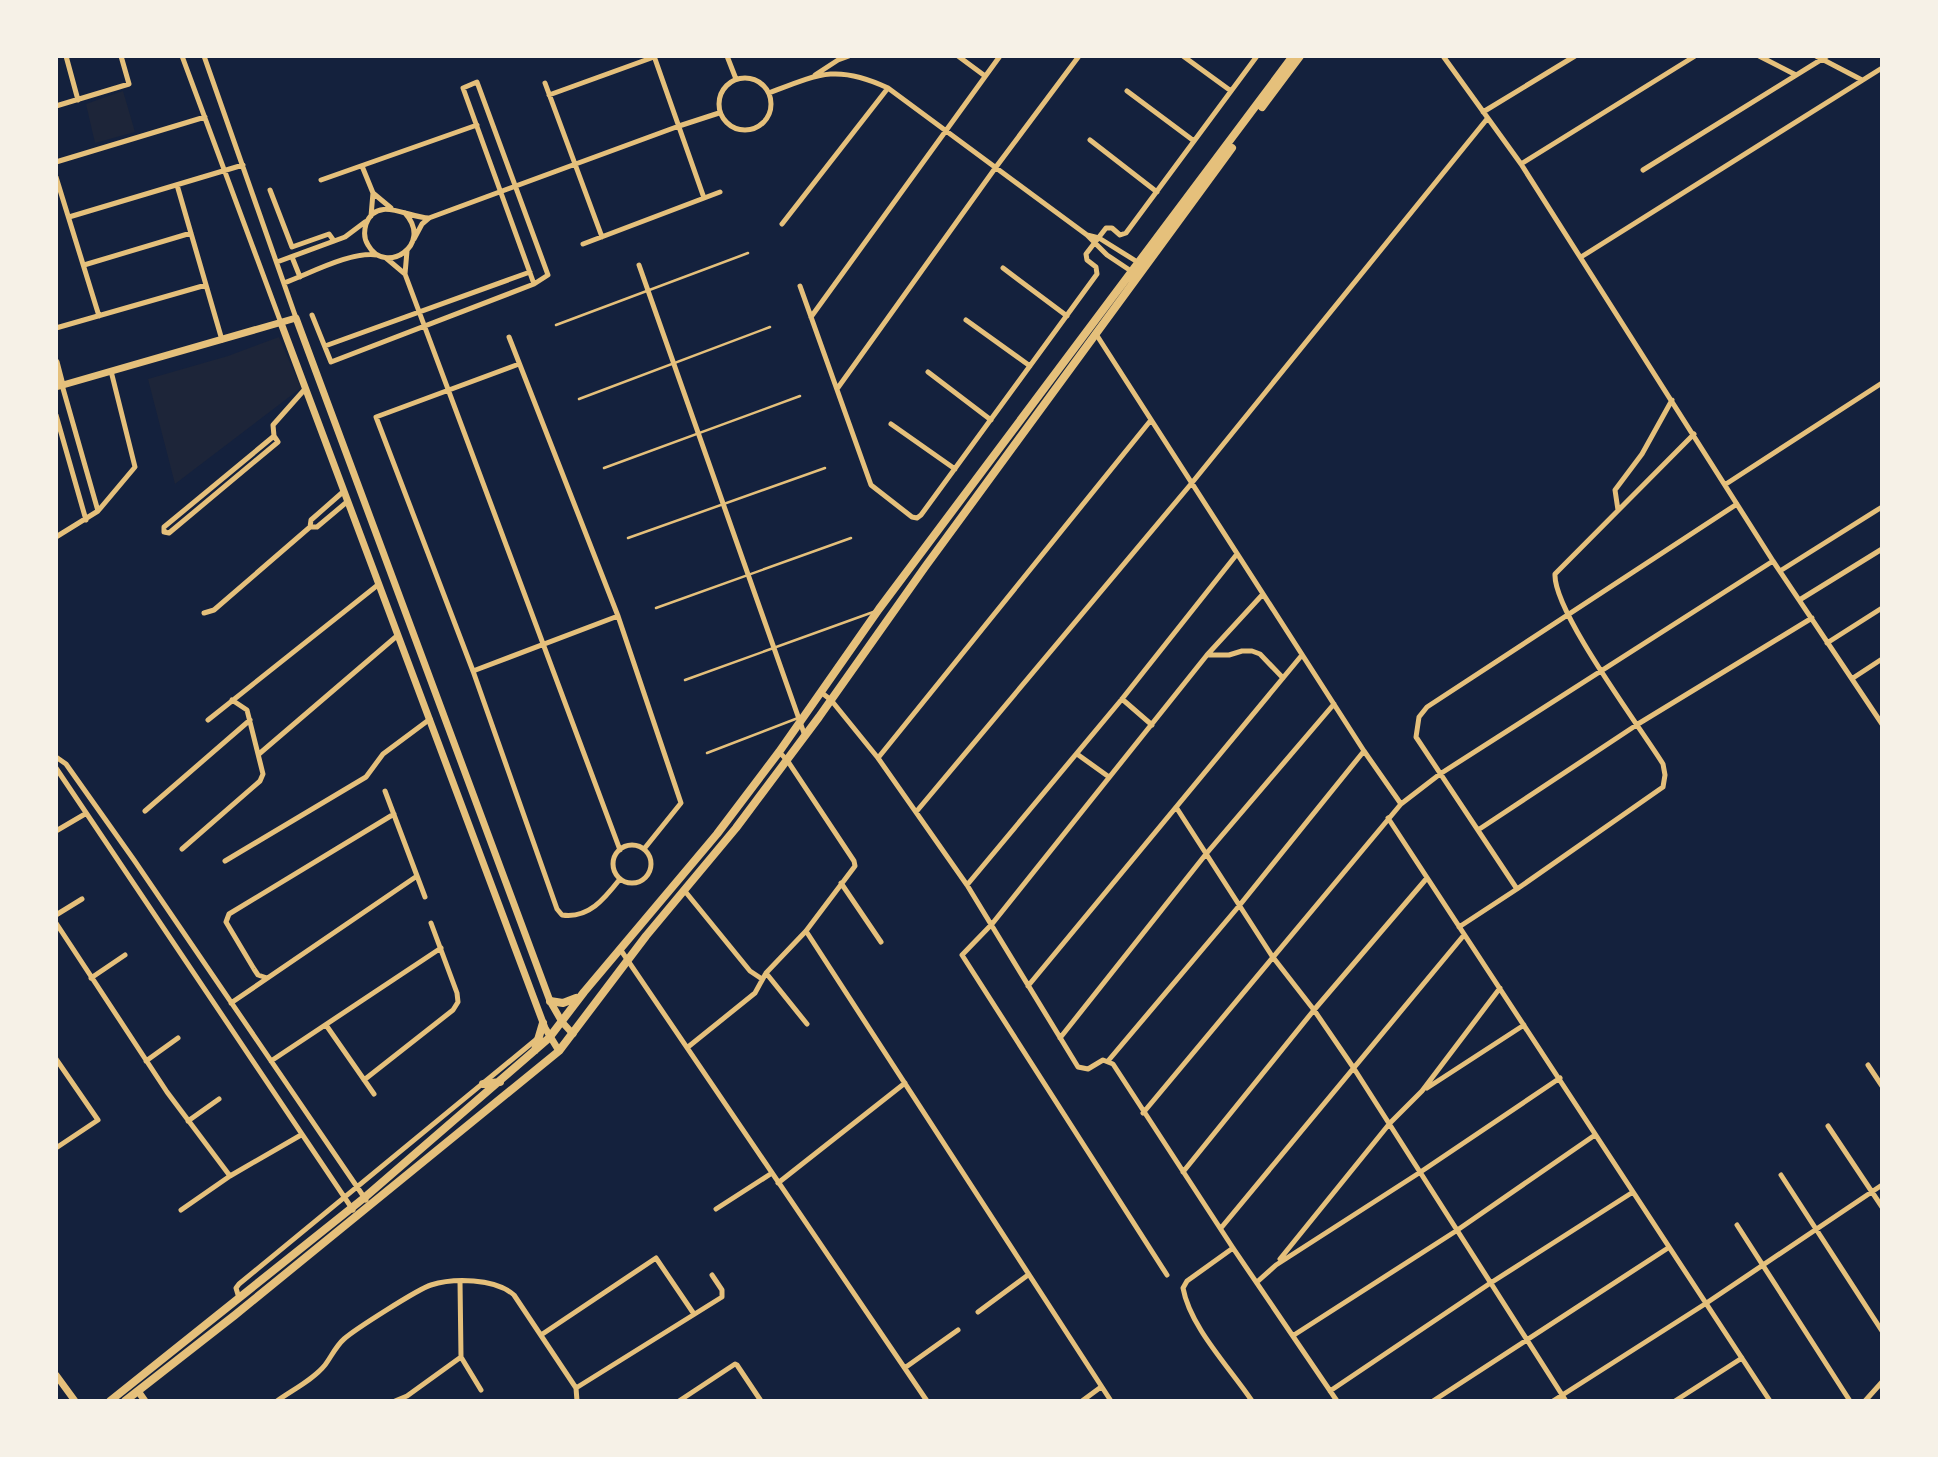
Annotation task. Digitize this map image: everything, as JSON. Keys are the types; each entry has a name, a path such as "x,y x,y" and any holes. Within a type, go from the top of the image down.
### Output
{"main road":[{"path":"1142,265 1293,56"},
{"path":"110,1401 352,1208 549,1038 584,992 717,834 779,752 879,609 1300,56"},
{"path":"125,1401 559,1051 628,960 736,828 805,736 1096,334 1135,274"},
{"path":"550,1001 569,1002 584,992"},
{"path":"535,1051 543,1023"},
{"path":"483,1084 500,1082"}],"street":[{"path":"66,56 78,100"},
{"path":"56,106 130,84 121,56"},
{"path":"183,56 543,1023 549,1038 559,1051"},
{"path":"204,56 296,318 550,1001 562,1022 573,1034"},
{"path":"727,56 736,79"},
{"path":"769,93 815,76 838,60 849,56"},
{"path":"958,56 985,76"},
{"path":"811,317 1000,56"},
{"path":"837,389 1079,56"},
{"path":"1183,56 1231,91"},
{"path":"800,286 872,485 912,517 917,518 1097,274 1096,267 1087,260 1086,254 1093,244 1109,228 1120,234 1126,233 1257,56"},
{"path":"1443,56 1521,164 1773,561 1801,599 1827,643 1882,724"},
{"path":"1483,112 1575,56"},
{"path":"1521,164 1695,56"},
{"path":"1759,56 1797,75"},
{"path":"549,95 654,57 704,198"},
{"path":"1643,170 1822,57 1862,80"},
{"path":"1581,257 1882,68"},
{"path":"815,76 853,74 887,88 1087,235 1093,244 1135,274"},
{"path":"749,78 761,83 769,93 769,114 763,123 754,129 733,129 719,113 718,99 724,86 736,79 749,78"},
{"path":"312,315 331,362 534,284 548,275 477,82 463,88 534,284"},
{"path":"545,83 602,237"},
{"path":"782,224 887,88"},
{"path":"1127,90 1194,141"},
{"path":"620,850 405,274 407,251 422,223 429,218 719,113"},
{"path":"56,162 205,117"},
{"path":"916,812 1191,484 1487,119"},
{"path":"321,180 477,125"},
{"path":"1090,140 1157,192"},
{"path":"69,216 243,165"},
{"path":"362,166 373,192 392,208 429,218"},
{"path":"56,177 99,316"},
{"path":"177,185 222,340"},
{"path":"270,190 292,247 329,234 334,241"},
{"path":"373,192 365,237 372,251 405,274"},
{"path":"583,244 720,192"},
{"path":"277,262 358,230 381,209 392,208"},
{"path":"405,213 413,225 414,239"},
{"path":"84,265 191,233"},
{"path":"1087,235 1099,238 1142,265"},
{"path":"284,283 353,256 367,254 382,257 400,255 407,251"},
{"path":"292,257 300,277"},
{"path":"639,265 805,736"},
{"path":"1003,268 1067,316"},
{"path":"325,346 530,272"},
{"path":"56,328 206,285"},
{"path":"59,386 296,318"},
{"path":"966,320 1030,366"},
{"path":"1096,334 1364,751 1401,804"},
{"path":"509,337 618,616 681,803 644,849"},
{"path":"56,362 59,386 98,511"},
{"path":"519,364 376,417 473,670 557,909 562,915 569,916 598,906 620,879"},
{"path":"56,537 98,511 135,467 111,371"},
{"path":"928,372 991,420"},
{"path":"1726,484 1882,383"},
{"path":"274,436 164,527 164,532 169,533 278,442 274,436 273,425 305,389"},
{"path":"1618,510 1615,490 1642,454 1672,400"},
{"path":"56,415 86,520"},
{"path":"878,758 1151,420"},
{"path":"891,424 955,469"},
{"path":"1459,927 1663,787 1663,764 1567,615 1555,582 1555,574 1694,434"},
{"path":"239,464 244,471"},
{"path":"336,470 352,465"},
{"path":"208,490 213,496"},
{"path":"310,527 311,520 344,491"},
{"path":"204,613 214,610 310,527 317,527 348,501"},
{"path":"1517,889 1416,737 1419,717 1427,707 1737,504"},
{"path":"1780,571 1882,507"},
{"path":"1801,599 1882,549"},
{"path":"967,885 1122,699 1237,554"},
{"path":"1143,1113 1401,804 1440,774 1773,561"},
{"path":"208,720 379,584"},
{"path":"1167,1275 962,956 992,924 1207,655 1263,594"},
{"path":"1827,643 1882,608"},
{"path":"879,609 893,612"},
{"path":"473,670 618,616"},
{"path":"1478,830 1637,724 1812,618"},
{"path":"259,754 398,635"},
{"path":"1207,655 1252,651 1260,654 1283,678"},
{"path":"1028,986 1302,655"},
{"path":"1853,678 1882,659"},
{"path":"412,671 427,666"},
{"path":"822,692 878,758 967,885 1078,1067 1088,1069 1103,1060 1112,1064 1336,1401"},
{"path":"1122,699 1152,726"},
{"path":"182,849 260,781 263,774 250,720 244,706 232,700"},
{"path":"1060,1038 1206,854 1334,704"},
{"path":"225,861 366,776 383,754 430,719"},
{"path":"145,811 250,720"},
{"path":"443,753 457,748"},
{"path":"1108,1061 1239,906 1364,751"},
{"path":"688,1047 755,993 766,973 806,931 855,864 787,760 779,752"},
{"path":"1077,754 1109,777"},
{"path":"56,757 66,764 185,934 370,1206"},
{"path":"56,768 357,1216"},
{"path":"385,791 425,897"},
{"path":"1176,807 1272,956 1314,1010 1390,1123 1489,1284 1566,1401"},
{"path":"56,831 85,814"},
{"path":"267,978 258,975 254,970 226,922 229,914 394,814"},
{"path":"1388,818 1770,1401"},
{"path":"634,845 644,849 651,862 644,879 632,884 620,879 613,864 620,850 634,845"},
{"path":"231,1003 417,876"},
{"path":"1183,1172 1314,1010 1427,878"},
{"path":"841,883 881,942"},
{"path":"684,890 750,971 762,979"},
{"path":"56,915 82,900"},
{"path":"56,923 146,1061 230,1176"},
{"path":"364,1080 453,1010 458,1002 431,923"},
{"path":"806,931 1111,1401"},
{"path":"174,941 185,934"},
{"path":"1221,1228 1464,935"},
{"path":"271,1061 441,948"},
{"path":"620,949 927,1401"},
{"path":"91,978 125,955"},
{"path":"766,973 807,1024"},
{"path":"1276,1265 1390,1123 1422,1091 1500,988"},
{"path":"326,1025 374,1094"},
{"path":"1422,1091 1524,1025"},
{"path":"146,1061 178,1038"},
{"path":"239,1298 237,1286 538,1038"},
{"path":"56,1059 98,1120 56,1148"},
{"path":"1868,1065 1882,1086"},
{"path":"1257,1282 1276,1265 1560,1078"},
{"path":"778,1183 905,1083"},
{"path":"279,1103 293,1093"},
{"path":"188,1121 219,1099"},
{"path":"1828,1126 1882,1207"},
{"path":"181,1210 230,1176 301,1135"},
{"path":"1294,1335 1456,1231 1595,1135"},
{"path":"716,1209 772,1173"},
{"path":"1782,1175 1882,1331"},
{"path":"1553,1401 1705,1304 1882,1185"},
{"path":"1330,1391 1489,1284 1633,1192"},
{"path":"1737,1225 1850,1401"},
{"path":"1233,1248 1187,1280 1183,1288 1185,1299 1209,1342 1252,1401"},
{"path":"1433,1401 1668,1248"},
{"path":"541,1335 656,1258 694,1314"},
{"path":"576,1388 722,1297 722,1290 712,1275"},
{"path":"978,1312 1028,1275"},
{"path":"460,1281 461,1357 481,1390"},
{"path":"277,1401 324,1367 344,1339 429,1286 460,1281 495,1285 509,1291 576,1388 577,1401"},
{"path":"906,1367 958,1330"},
{"path":"395,1401 407,1399 461,1357"},
{"path":"1675,1401 1742,1358"},
{"path":"679,1401 735,1364 761,1401"},
{"path":"56,1375 75,1401"},
{"path":"1865,1401 1882,1382"},
{"path":"1082,1401 1101,1387"},
{"path":"138,1391 145,1401"}],"lane":[{"path":"556,325 748,253"},
{"path":"579,399 770,327"},
{"path":"604,468 800,396"},
{"path":"628,538 824,468"},
{"path":"656,608 851,538"},
{"path":"685,680 879,609"},
{"path":"707,754 800,721"}],"shaded area":[{"path":"123,91 135,132 95,143 86,104"},
{"path":"279,337 301,388 175,484 148,379 228,356"}]}
